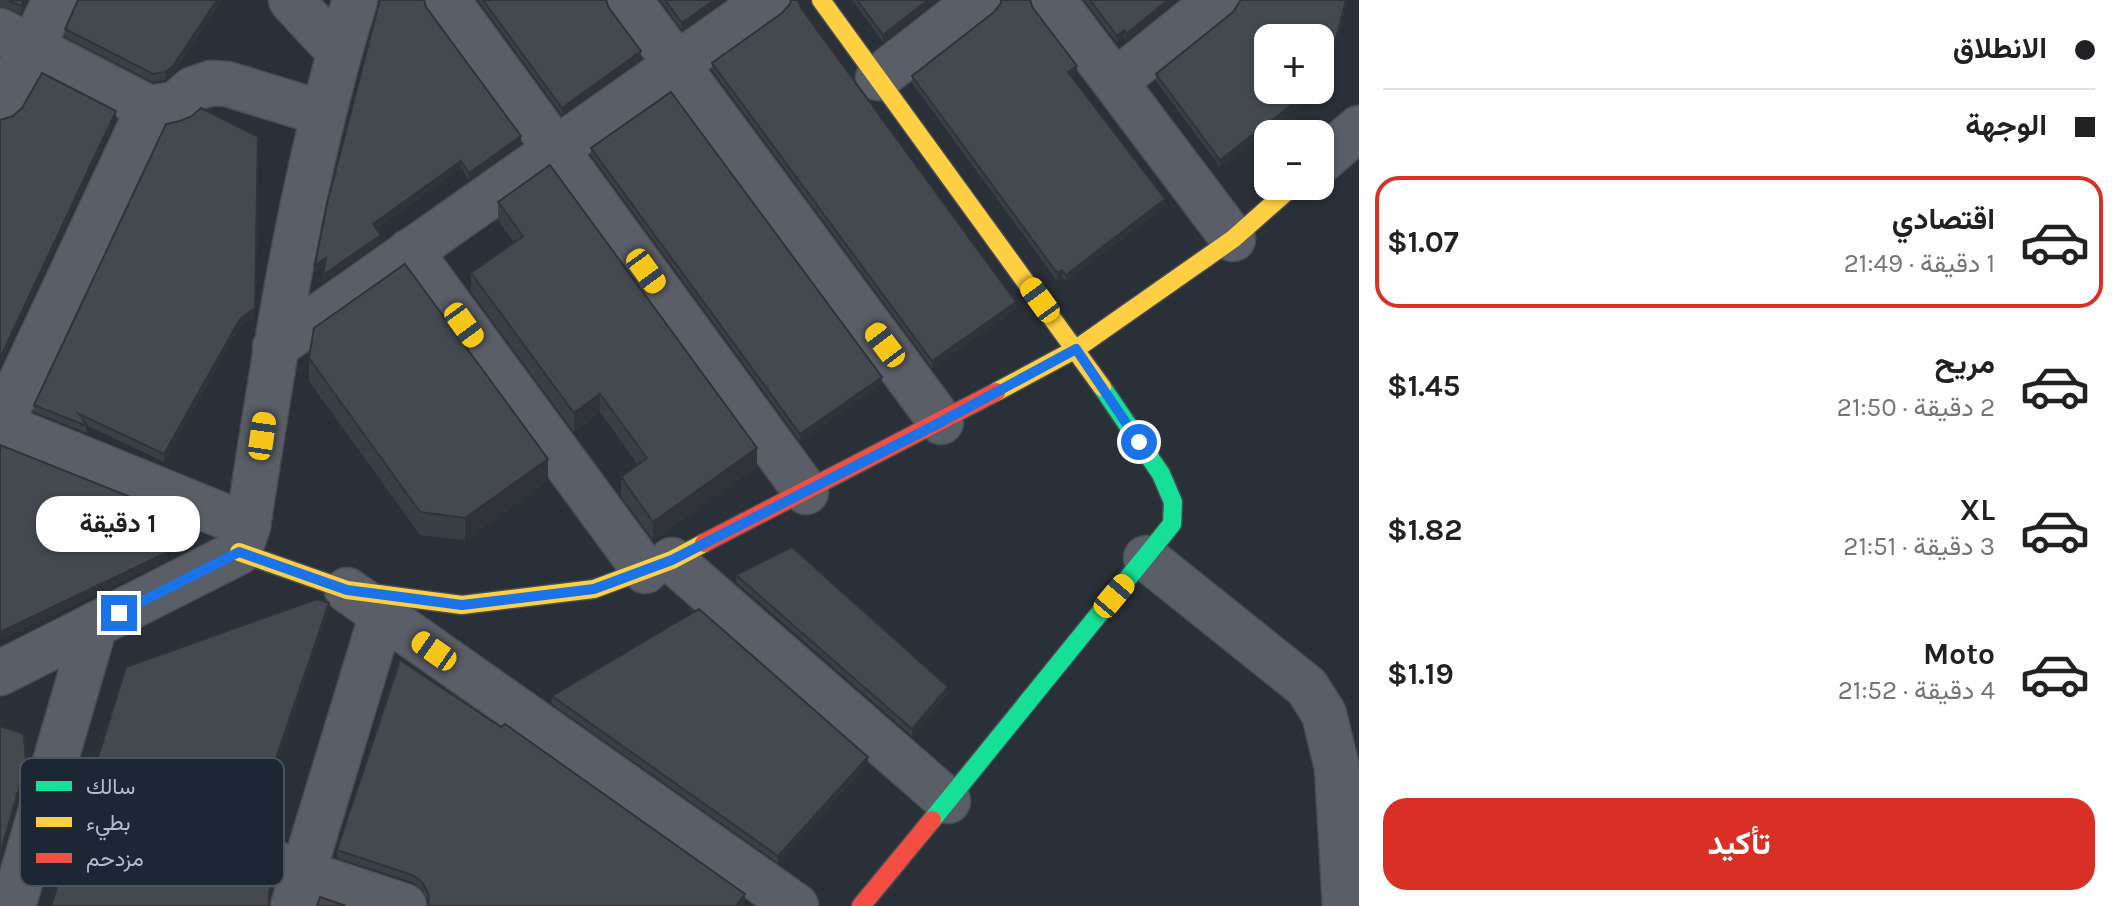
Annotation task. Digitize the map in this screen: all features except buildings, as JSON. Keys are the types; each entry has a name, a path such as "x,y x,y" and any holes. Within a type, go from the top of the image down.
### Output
{"street":[{"path":"0,103 16,40 55,0"},
{"path":"291,0 339,52"},
{"path":"244,539 275,347 322,113 355,0"},
{"path":"447,0 806,492"},
{"path":"629,0 941,422"},
{"path":"275,347 768,0"},
{"path":"821,0 1076,349 1161,474 1173,502 1172,524 1146,558 861,906"},
{"path":"878,78 978,0"},
{"path":"1053,0 1233,239"},
{"path":"1115,82 1217,0"},
{"path":"16,40 149,108 176,104 193,89 211,83 227,84 322,113"},
{"path":"149,108 0,425 347,590 796,906"},
{"path":"1334,150 1359,128"},
{"path":"347,590 462,605 594,589 658,565 806,492 1076,349 1233,239 1277,200"},
{"path":"410,251 658,565 948,801"},
{"path":"0,673 95,625 244,539"},
{"path":"1146,558 1307,687 1324,714 1337,768 1345,906"},
{"path":"382,614 298,889 404,906"},
{"path":"56,758 95,625"},
{"path":"13,906 20,882"}],"traffic: fast":[{"path":"932,820 1172,524 1173,502 1161,474 1102,387"}],"traffic: slow":[{"path":"821,0 1102,387"},
{"path":"996,392 1076,349 1233,239 1277,200"},
{"path":"239,552 347,590 462,605 594,589 672,560 704,543"}],"traffic: jam":[{"path":"704,543 996,392"},
{"path":"861,906 932,820"}],"route":[{"path":"119,613 239,552 347,590 462,605 594,589 672,560 1076,349 1139,442"}]}
